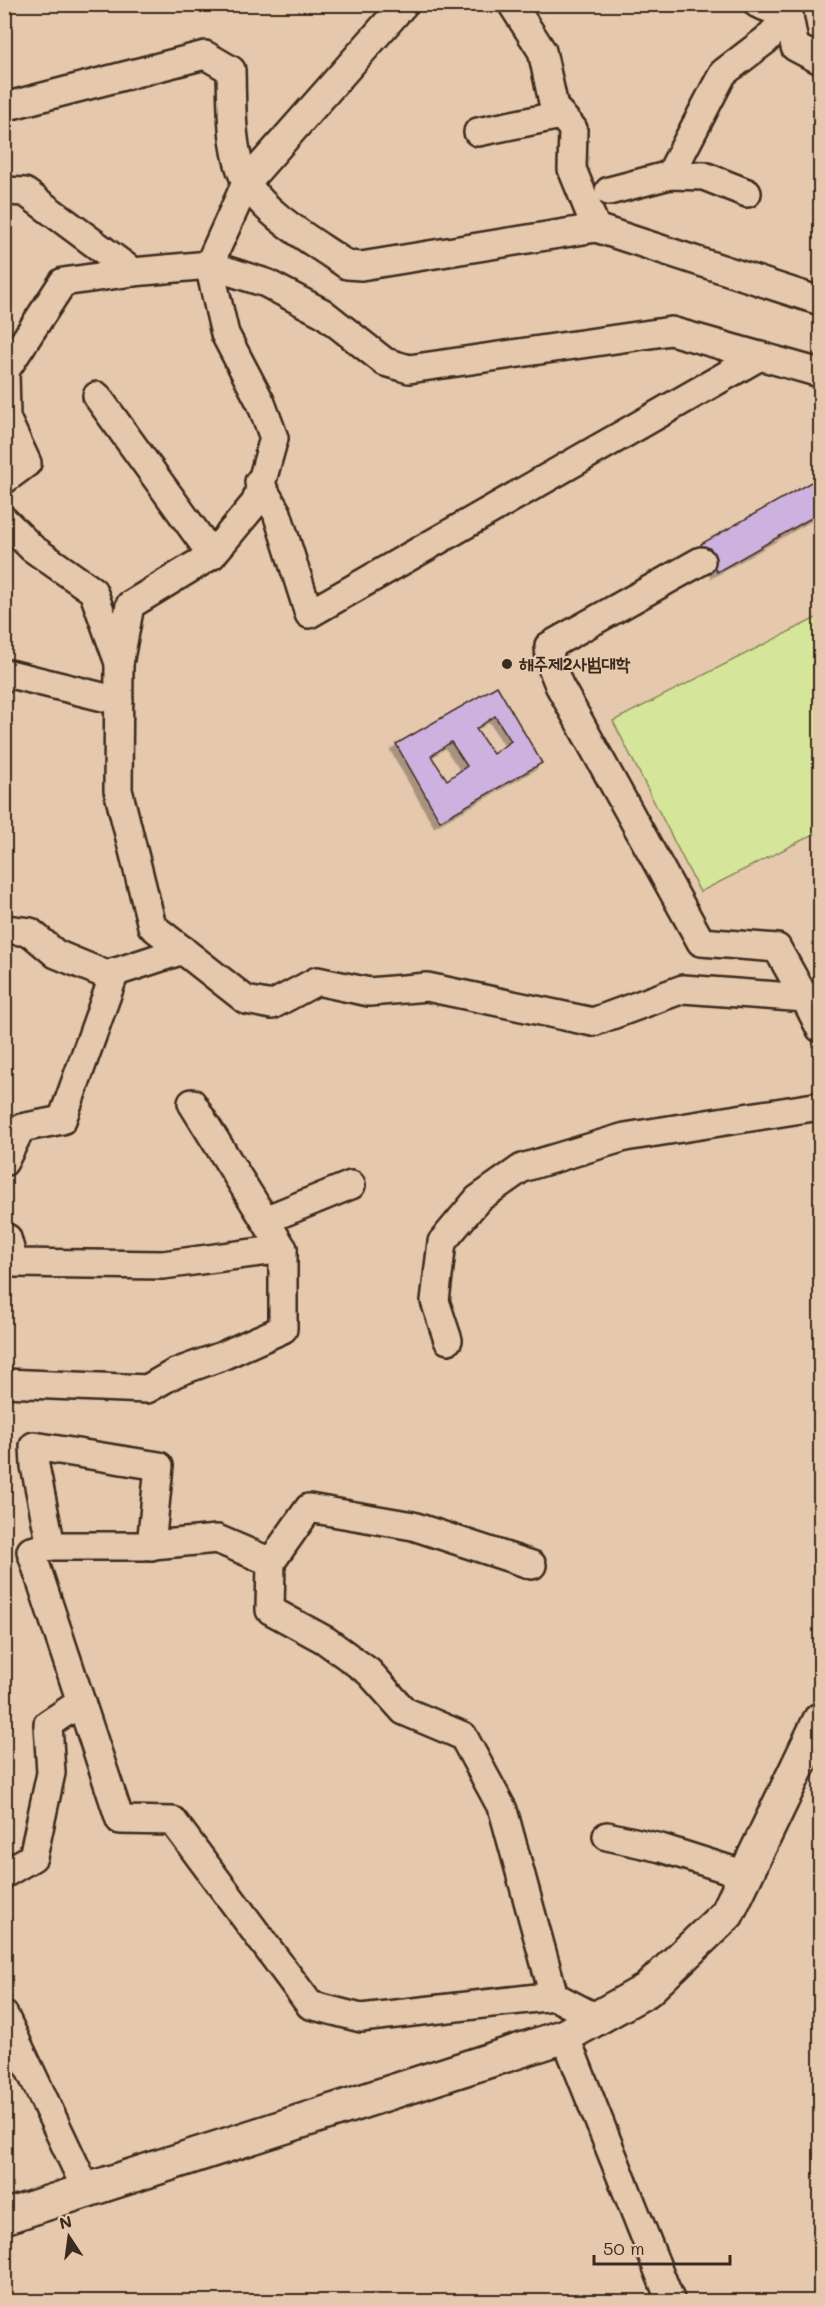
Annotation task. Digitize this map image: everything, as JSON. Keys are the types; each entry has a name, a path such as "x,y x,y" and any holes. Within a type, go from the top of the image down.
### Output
{"main road":[{"path":"4,2217 565,2036 647,1990 727,1914 820,1720"}],"street":[{"path":"404,4 246,183 209,265 225,334 261,403 274,438 268,464 259,482 256,502 212,555 130,605 119,664 118,790 152,926 246,1000 272,1005 317,981 369,992 427,987 593,1022 683,989 805,998"},
{"path":"512,4 542,51 554,106 573,129 572,170 596,228"},
{"path":"758,4 789,16"},
{"path":"789,16 795,47 820,60"},
{"path":"670,175 723,73 766,40 789,16"},
{"path":"4,107 205,55 231,70 233,139 246,183 269,209 346,264 354,266 596,228 820,301"},
{"path":"478,132 561,115"},
{"path":"609,191 670,175 704,176 747,193"},
{"path":"4,191 25,192 133,272"},
{"path":"4,480 27,463 6,418 6,371 63,282 133,272 209,265 266,283 323,313 385,362 409,369 671,331 820,373"},
{"path":"259,482 277,513 309,614 760,356"},
{"path":"97,396 212,555"},
{"path":"4,520 32,548 93,591 119,664"},
{"path":"702,561 549,646 550,662 559,686 700,942 777,948 820,1028"},
{"path":"4,678 10,674 119,701"},
{"path":"4,929 30,932 56,954 107,975 183,950"},
{"path":"4,1162 21,1128 62,1120 115,972"},
{"path":"4,1383 147,1389 175,1372 222,1356 283,1329 283,1249 192,1103"},
{"path":"448,1340 435,1301 442,1242 478,1199 522,1168 625,1137 820,1106"},
{"path":"265,1220 351,1185"},
{"path":"4,1237 9,1264 164,1265 283,1249"},
{"path":"51,1546 35,1466 34,1446 159,1466 152,1546"},
{"path":"532,1565 413,1526 309,1508 272,1562 270,1610 325,1640 369,1672 404,1711 463,1736 503,1810 554,1996"},
{"path":"272,1562 217,1539 152,1546 51,1546 31,1551 120,1820 173,1821 310,2005 361,2018 554,1996 598,2019"},
{"path":"4,1874 33,1857 51,1773 48,1724 81,1702"},
{"path":"607,1836 661,1848 746,1875"},
{"path":"8,2028 87,2191"},
{"path":"565,2036 671,2301"}],"green space":[{"path":"820,616 820,831 700,892 613,721"}],"building":[{"path":"820,477 820,513 717,572 701,544"},
{"path":"497,686 542,763 440,821 396,744","holes":["495,716 511,741 493,754 476,729","451,742 467,766 447,780 431,756"]}],"place":[{"name":"해주제2사범대학","path":"507,664"}]}
